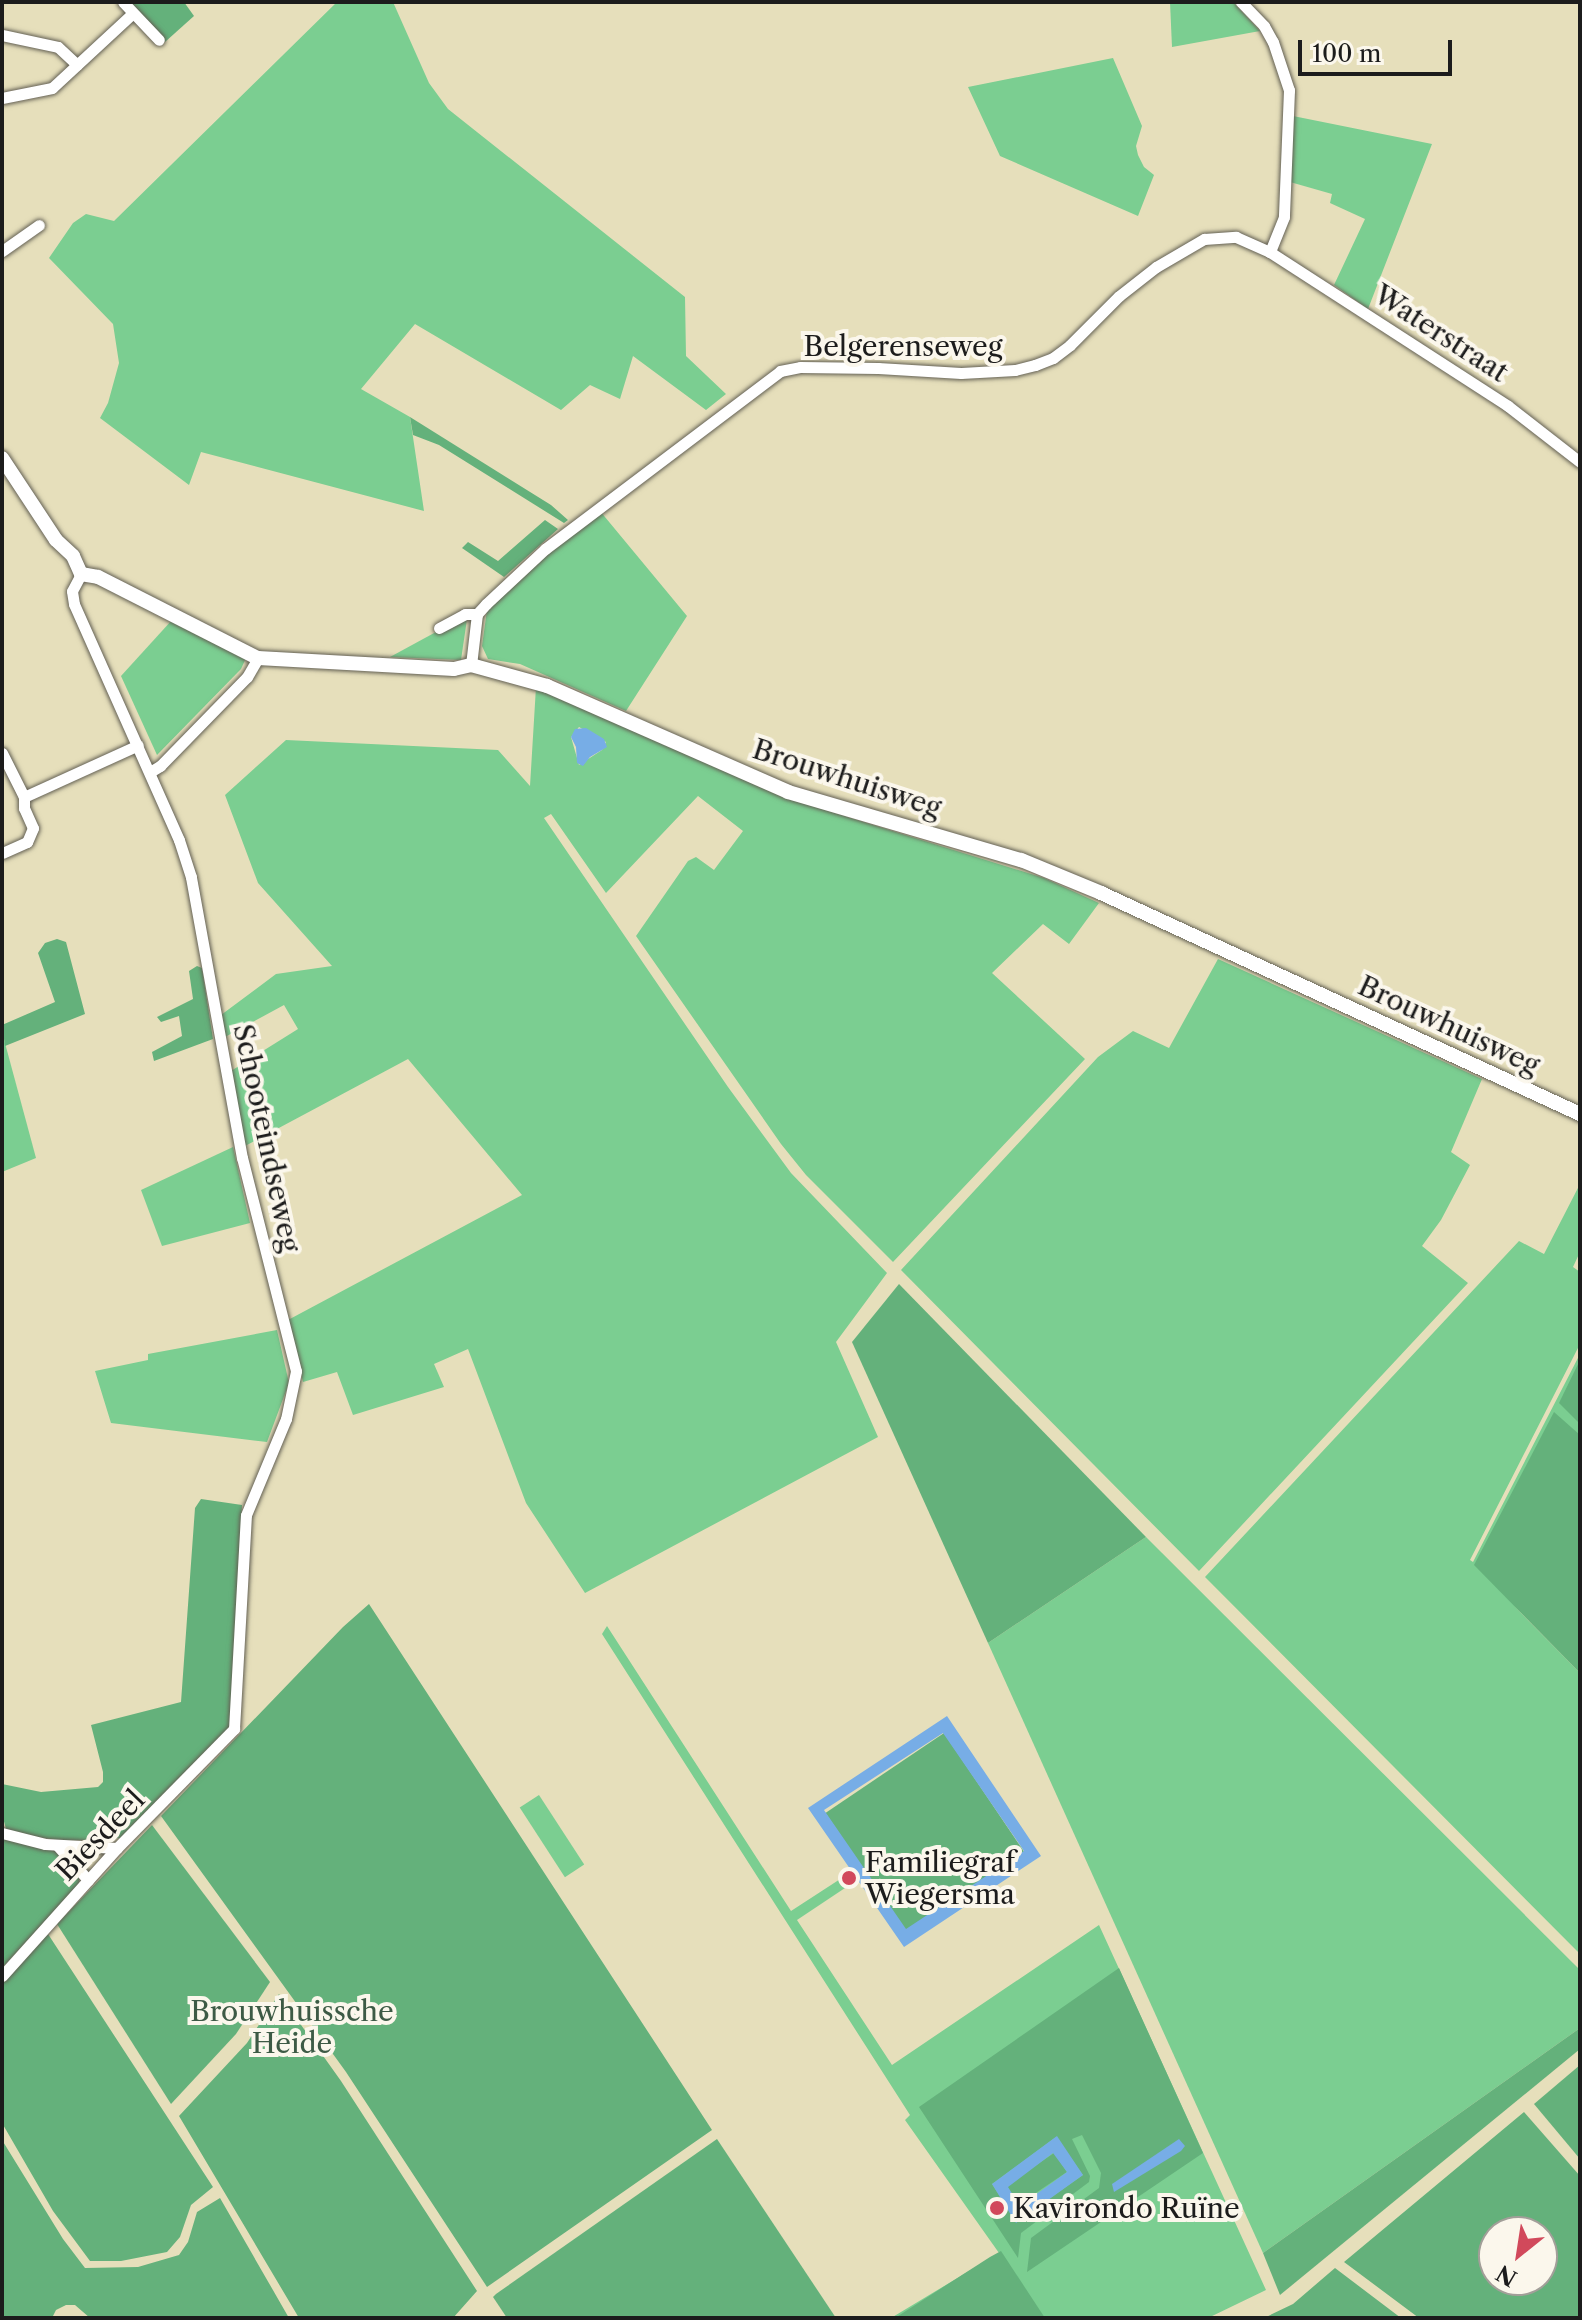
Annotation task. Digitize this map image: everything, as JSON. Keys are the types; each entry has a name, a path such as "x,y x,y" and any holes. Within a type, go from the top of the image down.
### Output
{"street":[{"path":"123,2 159,40"},
{"path":"1241,2 1264,26 1273,42 1289,90 1284,217 1270,252"},
{"path":"2,98 46,92 133,13"},
{"path":"2,35 58,47 77,65"},
{"path":"2,251 39,225"},
{"name":"Belgerenseweg","path":"439,628 465,614 477,614 545,549 780,371 800,367 961,373 1015,370 1053,358 1119,296 1189,246 1204,239 1236,237 1270,252"},
{"name":"Waterstraat","path":"1270,252 1508,406 1580,462"},
{"path":"2,458 6,475 56,540 73,556 81,574"},
{"name":"Brouwhuisweg","path":"81,574 98,577 258,658 454,669 471,665 547,686 788,792 1050,872 1580,1114"},
{"name":"Schooteindseweg","path":"81,574 72,591 74,604 150,772 191,877 242,1158 296,1371 286,1419 246,1515 234,1729"},
{"path":"471,665 477,614"},
{"path":"150,772 160,766 247,677 258,658"},
{"path":"24,797 138,745"},
{"path":"2,753 24,797 32,836 27,842 2,853"},
{"name":"Biesdeel","path":"2,1976 117,1848 234,1729"},
{"path":"2,1833 56,1845 117,1848"},
{"path":"56,1845 88,1880"}],"green space":[{"path":"128,2 184,2 194,16 165,42"},
{"path":"337,2 393,2 429,83 448,109 685,297 686,356 726,394 706,410 633,356 620,399 590,385 561,410 415,324 361,389 410,417 424,511 201,452 189,485 100,418 108,403 119,363 113,324 49,258 73,223 86,214 114,221"},
{"path":"1170,2 1233,2 1260,31 1172,47"},
{"path":"1113,58 1142,126 1136,146 1138,155 1144,167 1154,175 1138,216 1000,156 968,87"},
{"path":"1293,116 1432,144 1368,309 1334,285 1365,219 1330,203 1332,194 1290,182"},
{"path":"410,417 551,505 568,520 564,523 439,445 413,435"},
{"path":"600,511 687,616 626,711 520,664 488,659 482,646 487,610 543,555"},
{"path":"545,520 558,529 504,577 462,548 468,542 498,561"},
{"path":"467,619 461,660 390,657 458,620"},
{"path":"172,620 246,658 241,669 157,755 121,676"},
{"path":"536,687 780,796 1044,878 1099,903 1069,944 1043,924 992,973 1085,1059 893,1262 806,1175 781,1144 636,936 688,861 696,857 714,870 743,831 698,796 606,893 551,814 544,818 728,1087 791,1173 887,1273 836,1342 878,1437 585,1593 526,1503 468,1349 434,1364 444,1387 353,1415 337,1372 303,1382 288,1320 522,1195 408,1059 245,1146 231,1071 298,1029 284,1005 225,1037 221,1015 276,974 332,966 258,883 225,795 286,740 498,750 530,786","holes":["579,727 606,742 602,750 579,765 571,737"]},
{"path":"57,939 66,942 85,1014 5,1046 2,1025 55,1002 38,953 45,943"},
{"path":"1218,959 1482,1079 1451,1152 1470,1165 1441,1220 1422,1246 1468,1283 1199,1571 901,1270 1098,1057 1133,1031 1169,1048"},
{"path":"197,966 202,968 213,1039 154,1061 152,1052 182,1036 179,1016 161,1022 157,1017 193,999 189,971"},
{"path":"2,1032 36,1158 2,1172"},
{"path":"233,1147 250,1223 162,1246 141,1190"},
{"path":"1580,1184 1580,1252 1573,1267 1580,1272 1580,1344 1470,1560 1473,1562 1580,1354 1580,1669 1514,1606 1580,1673 1580,1954 1205,1577 1519,1241 1544,1254"},
{"path":"899,1284 1146,1537 988,1643 852,1342"},
{"path":"277,1330 289,1383 267,1442 111,1423 95,1371 148,1360 148,1354"},
{"path":"1580,1360 1580,1424 1559,1403"},
{"path":"1554,1412 1580,1435 1580,1673 1474,1565"},
{"path":"201,1499 242,1505 232,1726 121,1838 64,1841 16,1834 6,1829 2,1814 2,1784 41,1792 98,1787 103,1782 103,1772 91,1725 181,1702 195,1508"},
{"path":"1146,1537 1580,1970 1580,2028 1263,2253 988,1643"},
{"path":"369,1604 712,2130 487,2287 346,2072 161,1816 343,1627"},
{"path":"607,1626 791,1911 851,1872 857,1880 797,1920 892,2065 1099,1925 1266,2290 1208,2318 891,2318 999,2253 905,2120 910,2115 602,1634"},
{"path":"944,1733 1024,1852 905,1932 825,1813"},
{"path":"539,1795 584,1865 565,1877 520,1808"},
{"path":"152,1825 270,1982 236,2034 171,2104 57,1924"},
{"path":"2,1839 54,1848 78,1872 79,1885 2,1968"},
{"path":"48,1934 213,2187 191,2205 180,2237 167,2252 121,2261 90,2261 53,2211 2,2123 2,1982"},
{"path":"1119,1968 1203,2153 1027,2272 1031,2238 1099,2188 1101,2173 1082,2135 1072,2139 1090,2176 1089,2182 1021,2233 1018,2258 919,2107","holes":["1056,2137 1083,2175 1016,2222 992,2184"]},
{"name":"Brouwhuissche Heide","path":"279,1994 341,2081 477,2291 453,2318 299,2318 179,2116 247,2043"},
{"path":"1580,2028 1580,2049 1280,2295 1263,2253"},
{"path":"1580,2065 1580,2159 1534,2104"},
{"path":"1524,2112 1580,2176 1580,2318 1419,2318 1344,2262"},
{"path":"717,2139 836,2318 507,2318 493,2297 496,2294"},
{"path":"2,2140 63,2239 85,2268 138,2267 179,2255 188,2242 197,2212 220,2198 289,2318 90,2318 75,2305 66,2305 56,2310 52,2318 2,2318"},
{"path":"1054,2153 1067,2172 1019,2205 1006,2185"},
{"path":"1001,2251 1045,2318 895,2318 990,2257"},
{"path":"1335,2268 1401,2318 1264,2318 1293,2304"}],"water":[{"path":"586,728 604,739 607,747 590,757 583,766 577,763 576,747 571,737 575,729"},
{"path":"947,1716 1041,1856 904,1947 808,1808","holes":["943,1733 1024,1851 906,1929 824,1810"]},
{"path":"1057,2136 1083,2175 1016,2223 992,2184","holes":["1053,2153 1067,2172 1020,2206 1008,2187"]},
{"path":"1179,2139 1185,2146 1181,2151 1114,2192 1112,2184"}],"place":[{"name":"Familiegraf Wiegersma","path":"849,1878"},
{"name":"Kavirondo Ruïne","path":"997,2208"}]}
